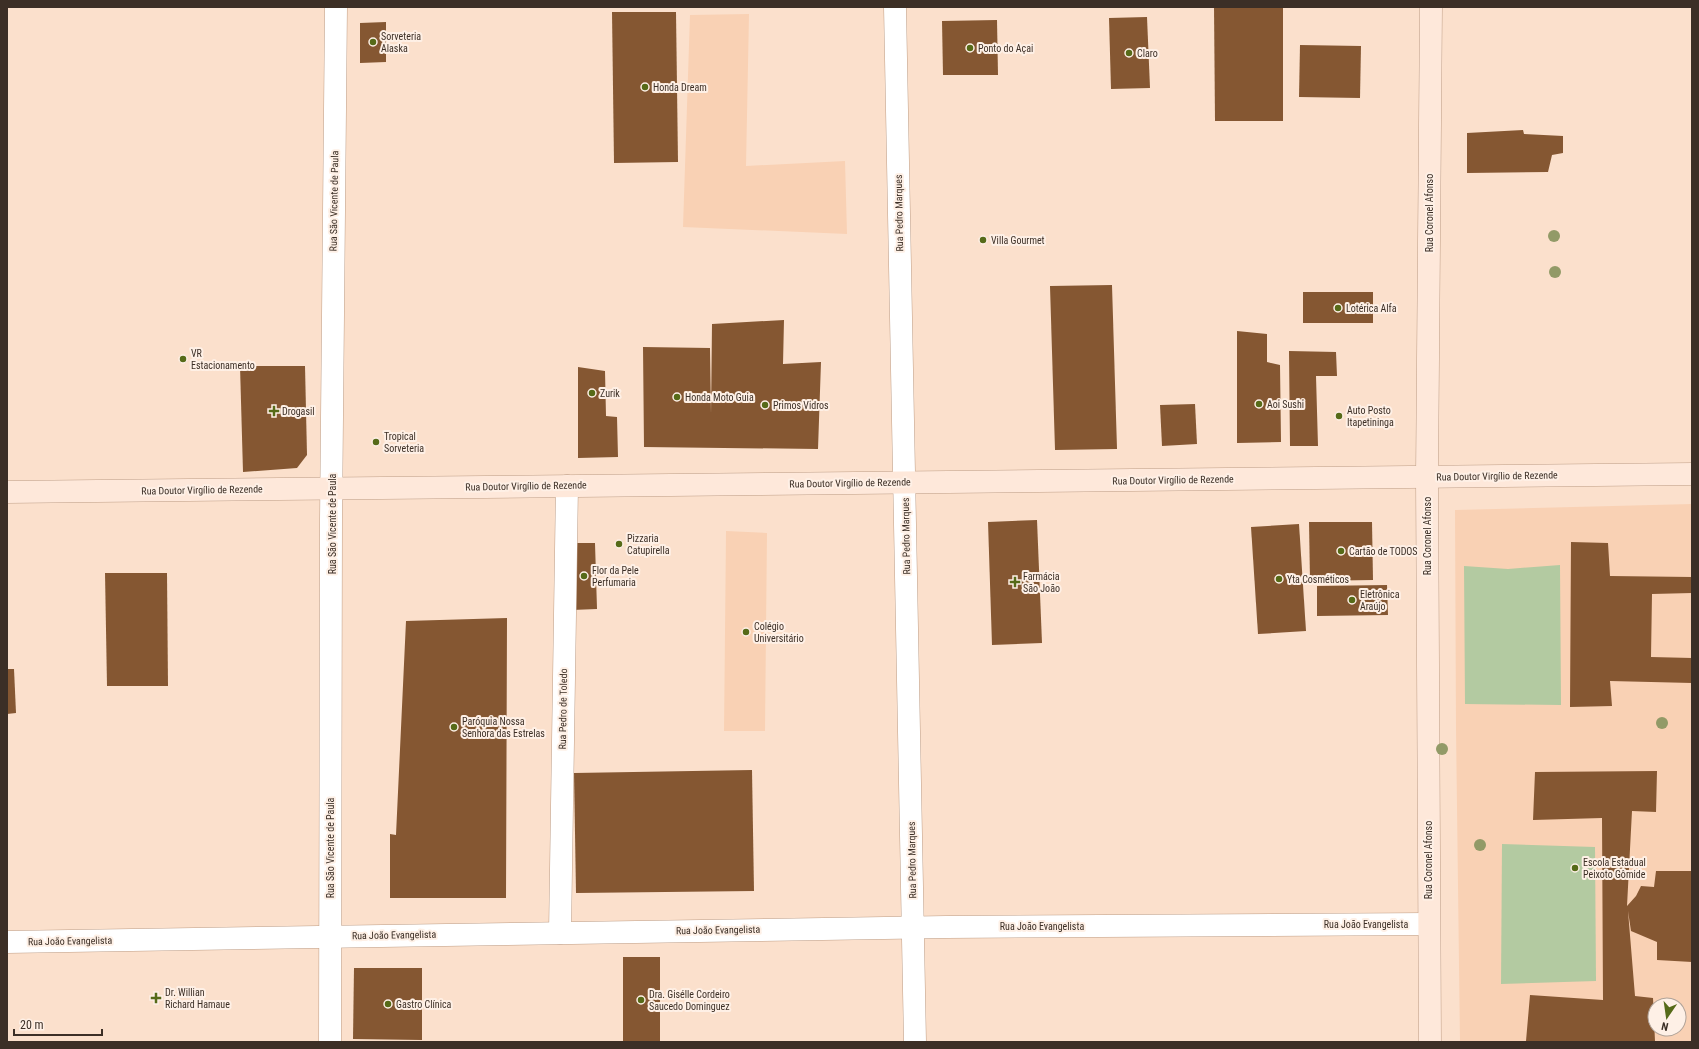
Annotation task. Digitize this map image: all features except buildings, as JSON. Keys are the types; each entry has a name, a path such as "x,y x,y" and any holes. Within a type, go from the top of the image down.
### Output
{"main road":[{"name":"Rua Coronel Afonso","path":"1430,1042 1428,924 1427,477 1431,7"},
{"name":"Rua Doutor Virgílio de Rezende","path":"7,492 1692,474"}],"street":[{"name":"Rua São Vicente de Paula","path":"330,1042 332,488 336,7"},
{"name":"Rua Pedro Marques","path":"895,7 914,927 915,1042"},
{"name":"Rua Pedro de Toledo","path":"560,933 567,486"},
{"name":"Rua João Evangelista","path":"7,942 914,927 1428,924"}],"shaded area":[{"path":"749,14 746,166 845,161 847,234 683,227 690,15"},
{"path":"1692,504 1692,1042 1460,1042 1455,510"},
{"name":"Colégio Universitário","path":"726,531 767,533 765,731 724,731"}],"green space":[{"path":"1560,565 1561,705 1465,704 1464,566 1508,569"},
{"path":"1502,844 1595,847 1596,981 1501,984"}],"place":[{"name":"Sorveteria Alaska","path":"373,42"},
{"name":"Ponto do Açai","path":"970,48"},
{"name":"Claro","path":"1129,53"},
{"name":"Honda Dream","path":"645,87"},
{"name":"Villa Gourmet","path":"983,240"},
{"name":"Lotérica Alfa","path":"1338,308"},
{"name":"VR Estacionamento","path":"183,359"},
{"name":"Zurik","path":"592,393"},
{"name":"Honda Moto Guia","path":"677,397"},
{"name":"Aoi Sushi","path":"1259,404"},
{"name":"Primos Vidros","path":"765,405"},
{"name":"Drogasil","path":"274,411"},
{"name":"Auto Posto Itapetininga","path":"1339,416"},
{"name":"Tropical Sorveteria","path":"376,442"},
{"name":"Pizzaria Catupirella","path":"619,544"},
{"name":"Cartão de TODOS","path":"1341,551"},
{"name":"Flor da Pele Perfumaria","path":"584,576"},
{"name":"Yta Cosméticos","path":"1279,579"},
{"name":"Farmácia São João","path":"1015,582"},
{"name":"Eletrônica Araújo","path":"1352,600"},
{"name":"Colégio Universitário","path":"746,632"},
{"name":"Paróquia Nossa Senhora das Estrelas","path":"454,727"},
{"name":"Escola Estadual Peixoto Gômide","path":"1575,868"},
{"name":"Dr. Willian Richard Hamaue","path":"156,998"},
{"name":"Dra. Gisélle Cordeiro Saucedo Dominguez","path":"641,1000"},
{"name":"Gastro Clínica","path":"388,1004"}]}
